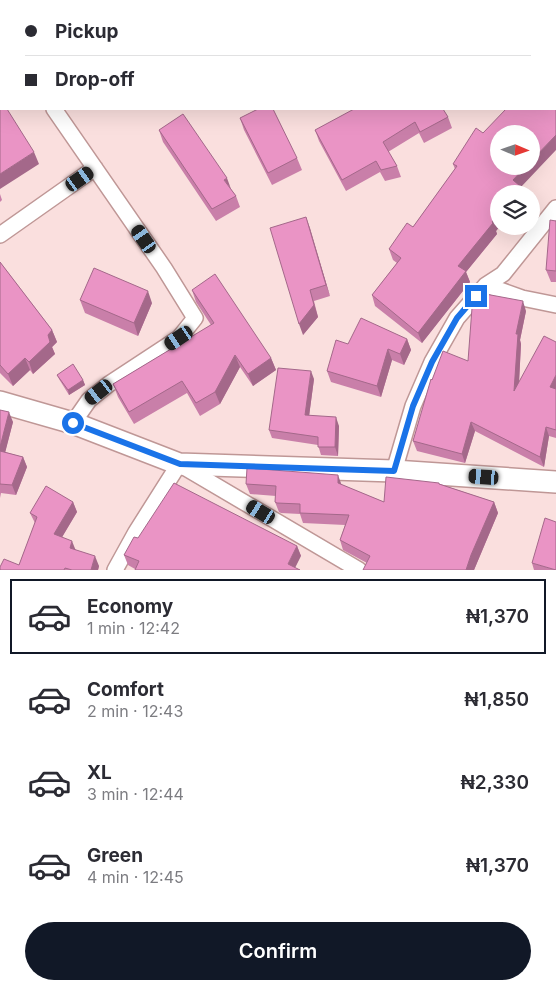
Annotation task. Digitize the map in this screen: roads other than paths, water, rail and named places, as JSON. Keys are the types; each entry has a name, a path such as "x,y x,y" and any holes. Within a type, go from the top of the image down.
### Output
{"street":[{"path":"55,110 164,268 195,318 179,338 109,384 89,400 73,423"},
{"path":"0,235 95,168"},
{"path":"394,471 413,406 432,362 457,318 486,285 503,274 556,208"},
{"path":"486,285 522,298 556,305"},
{"path":"0,402 73,423 180,464 359,570"},
{"path":"180,464 394,471 556,482"},
{"path":"115,570 136,532 180,464"}]}
